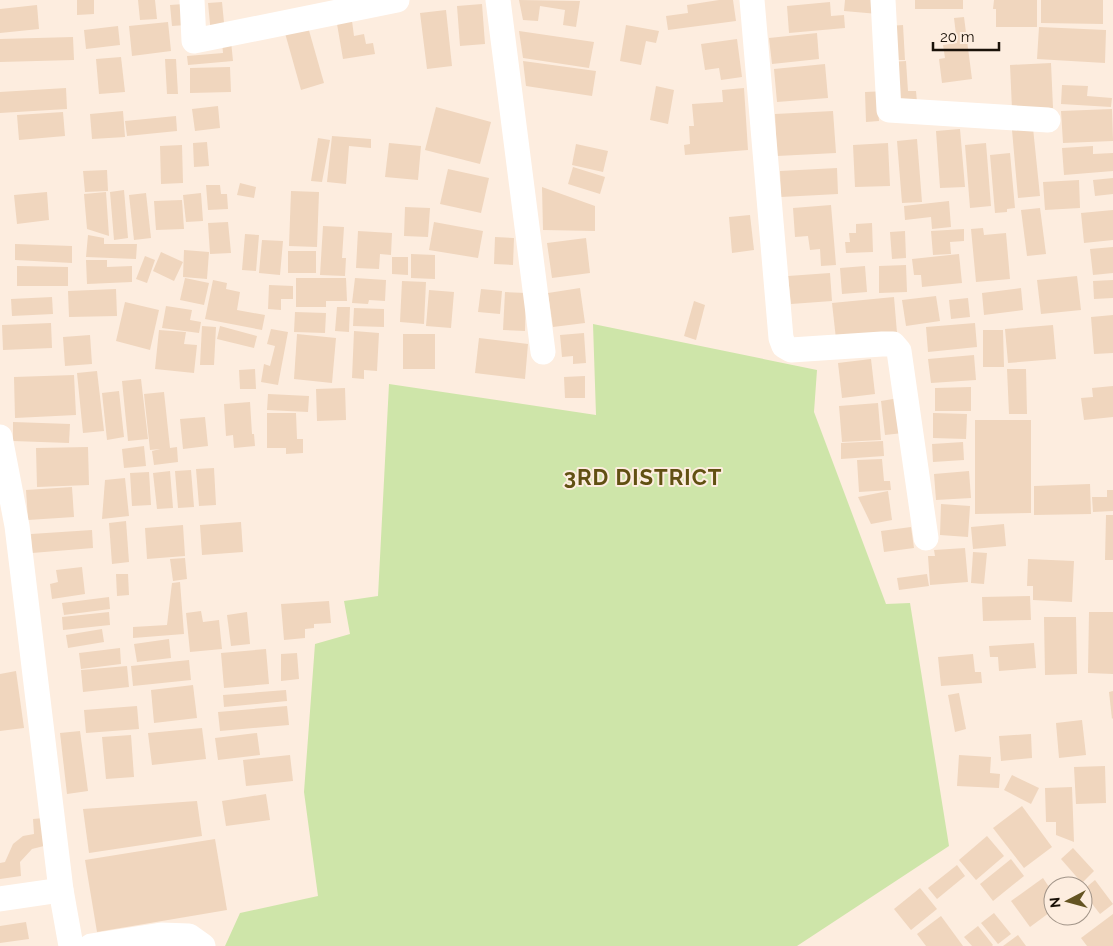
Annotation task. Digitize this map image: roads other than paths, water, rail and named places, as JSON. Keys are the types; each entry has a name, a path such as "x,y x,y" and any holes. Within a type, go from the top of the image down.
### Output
{"street":[{"path":"192,0 194,41 397,0"},
{"path":"498,0 543,352"},
{"path":"752,0 781,338 784,346 791,350 893,344 899,351 926,538"},
{"path":"883,0 889,110 1048,120"},
{"path":"0,437 17,526 61,890 71,946"},
{"path":"0,900 61,890"},
{"path":"91,946 161,935 188,936 203,946"}],"district":[{"name":"3RD DISTRICT","path":"643,477"}]}
